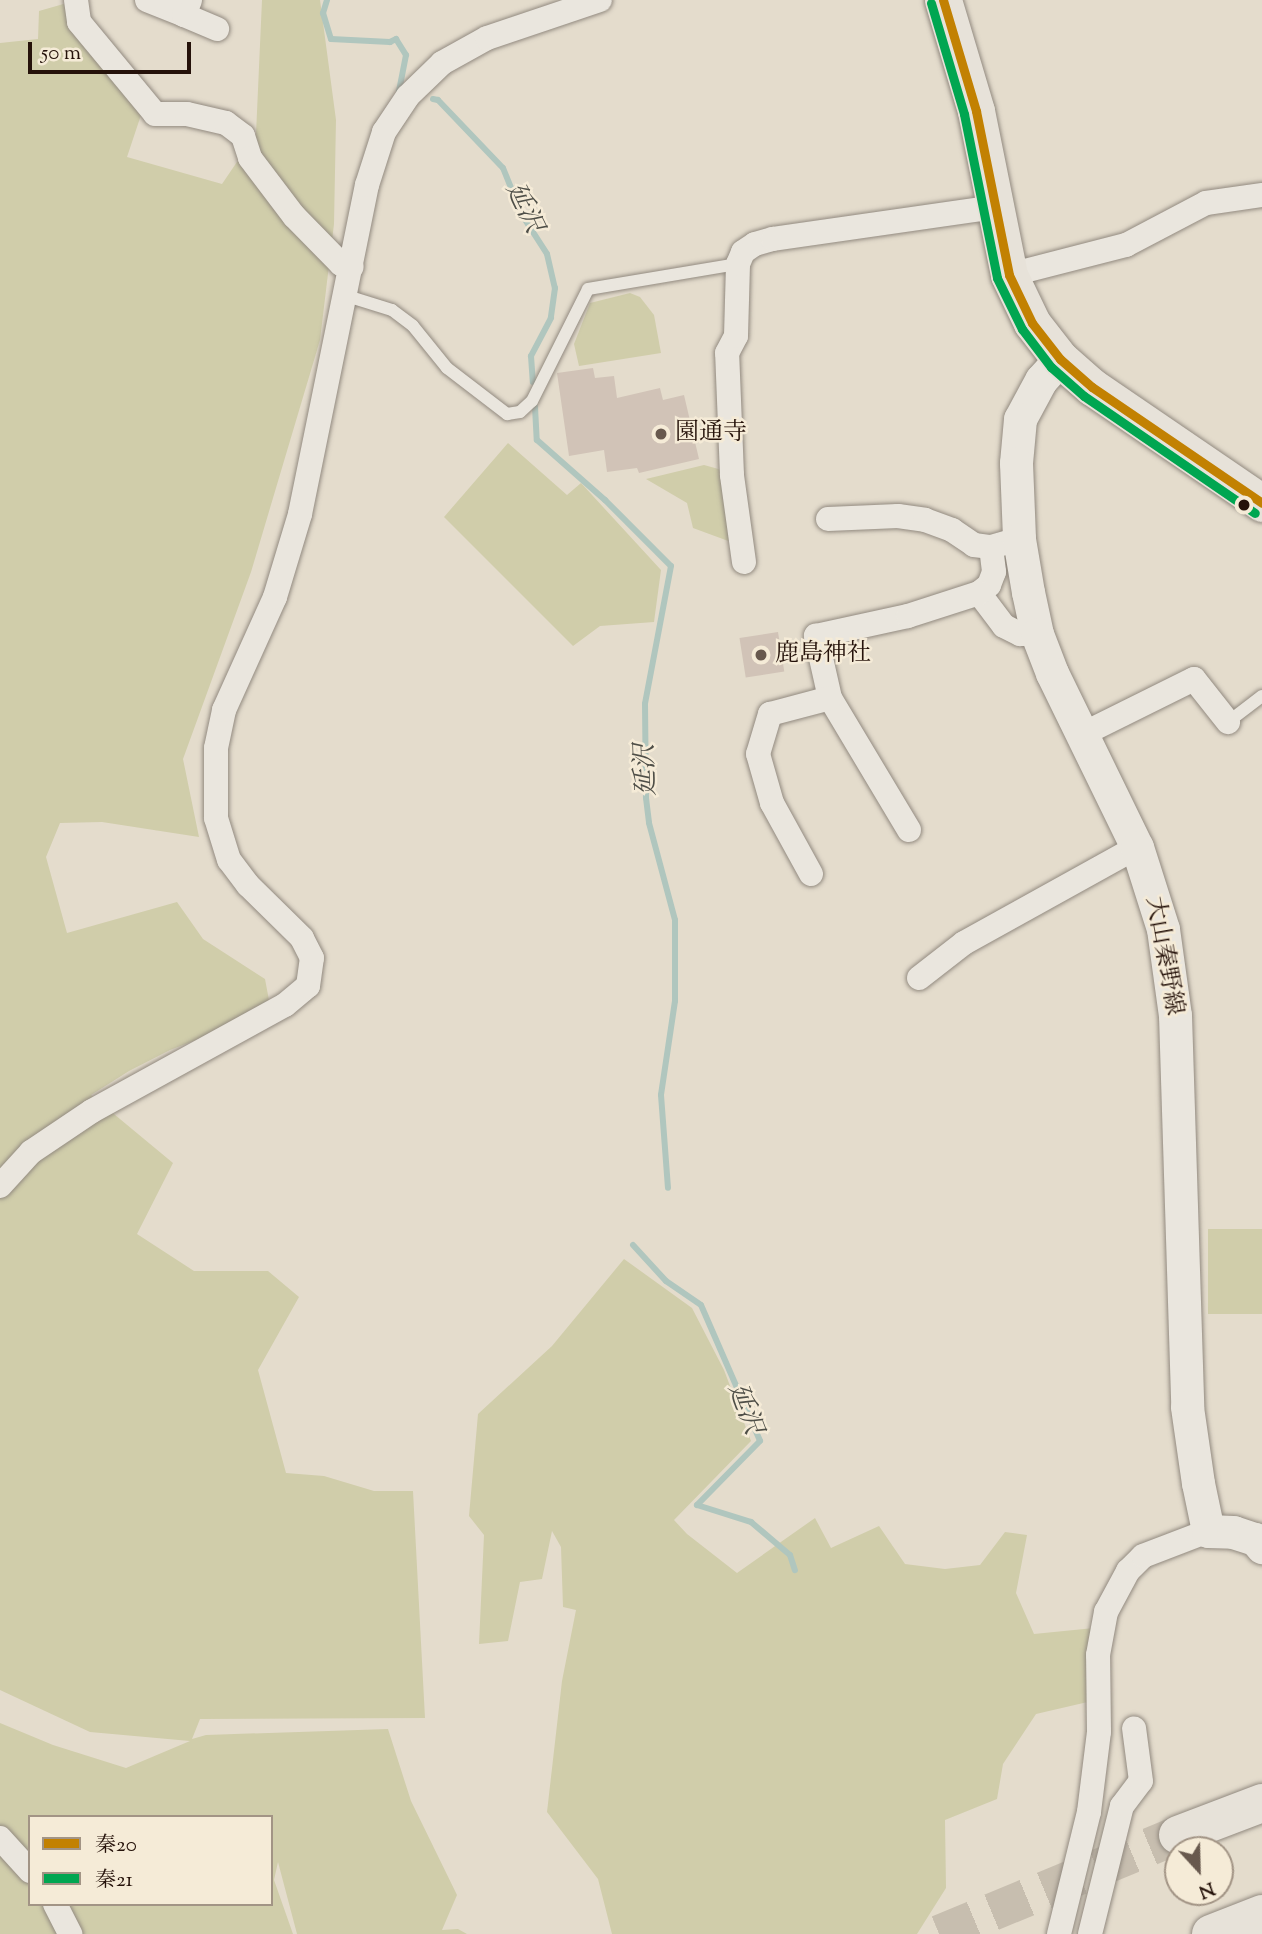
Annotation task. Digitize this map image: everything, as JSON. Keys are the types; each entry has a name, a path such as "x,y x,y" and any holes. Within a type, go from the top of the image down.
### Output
{"highway":[{"path":"1178,1835 1262,1803"},
{"path":"1211,1934 1262,1914"}],"main road":[{"path":"943,0 976,111 1009,275 1032,323 1060,359 1092,387 1262,503"},
{"name":"大山秦野線","path":"1060,359 1041,380 1020,419 1005,543 1064,702 1137,848 1152,889 1170,971 1175,1028 1187,1407 1208,1531"},
{"path":"1208,1531 1233,1532 1255,1539 1262,1547"}],"street":[{"path":"76,0 79,22 155,114 187,114 226,122 243,136 250,158 294,216 341,264 352,267"},
{"path":"147,0 187,7 217,29"},
{"path":"0,1186 31,1152 92,1111 285,1005 308,986 312,958 302,938 248,885 229,860 216,818 216,748 225,710 275,597 300,514 368,186 384,132 408,96 442,63 487,38 600,0"},
{"path":"1009,275 1126,245 1206,203 1262,195"},
{"path":"744,562 732,475 727,353 736,336 738,264 743,252 755,244 774,239 995,207"},
{"path":"828,519 898,516 925,520 952,530 974,545 1005,543 989,585 979,593 908,615 816,636 830,698 909,830"},
{"path":"979,593 1004,626 1020,634 1037,634"},
{"path":"1081,735 1194,679 1228,722"},
{"path":"811,874 772,803 758,754 770,715 830,698"},
{"path":"919,978 964,943 1137,848"},
{"path":"1059,1934 1089,1812 1099,1732 1098,1655 1106,1612 1128,1571 1143,1556 1208,1531"},
{"path":"1090,1934 1122,1807 1141,1781 1134,1728"},
{"path":"0,1838 28,1869"},
{"path":"56,1906 69,1934"}],"lane":[{"path":"347,296 392,310 413,327 447,368 507,414 520,412 532,401 588,289 738,264"},
{"path":"1228,722 1262,696"}],"shaded area":[{"path":"262,0 320,0 336,120 334,224 320,340 251,572 183,759 199,837 102,822 60,823 46,857 67,933 177,902 203,939 265,979 271,1011 170,1050 91,1095 173,1163 137,1234 194,1271 268,1271 299,1297 258,1370 286,1473 324,1476 374,1491 413,1491 425,1718 200,1719 192,1739 206,1735 388,1729 411,1801 457,1895 442,1930 458,1929 467,1934 297,1934 278,1862 274,1880 293,1934 0,1934 0,1723 53,1745 126,1768 190,1741 90,1732 0,1690 0,43 38,39 39,11 74,1 142,112 127,157 222,184 256,134"},
{"path":"630,293 640,297 654,315 661,353 579,366 574,344 590,303"},
{"path":"508,443 567,495 581,483 661,570 654,622 600,626 573,646 444,517"},
{"path":"704,465 722,470 731,542 693,528 687,503 646,479"},
{"path":"1208,1229 1262,1229 1262,1314 1208,1314"},
{"path":"624,1259 692,1308 724,1370 751,1441 674,1520 687,1534 737,1573 815,1518 831,1548 879,1526 905,1564 945,1569 980,1565 1005,1532 1027,1535 1016,1593 1034,1634 1094,1628 1092,1701 1036,1714 1003,1764 997,1799 945,1820 946,1888 917,1934 612,1934 598,1879 547,1812 562,1681 576,1610 563,1607 561,1547 552,1531 542,1579 520,1582 508,1641 479,1644 484,1535 469,1516 478,1414 552,1346"}],"building":[{"path":"593,368 595,378 614,376 617,398 660,388 663,400 684,395 699,459 639,473 637,468 607,472 604,450 569,456 557,373"},
{"name":"鹿島神社","path":"778,632 784,672 746,678 739,638"}],"waterway":[{"name":"延沢","path":"327,0 323,13 331,39 390,42 396,39 406,55 399,91"},
{"name":"延沢","path":"433,99 438,100 503,168 522,215 547,254 555,288 551,318 531,356 533,382"},
{"name":"延沢","path":"535,407 537,440 605,500 671,566 645,704 646,798 649,823 675,920 675,1001 661,1095 668,1188"},
{"name":"延沢","path":"633,1245 666,1281 701,1305 760,1441 697,1505 751,1522 790,1555 795,1570"}],"tunnel":[{"path":"939,1934 1178,1835"}],"transit line":[{"name":"秦20","path":"943,0 976,111 1009,275 1032,323 1060,359 1092,387 1262,503"},
{"name":"秦21","path":"931,3 964,114 997,278 1022,329 1051,367 1084,396 1255,513"}],"place":[{"name":"園通寺","path":"661,434"},
{"name":"鹿島神社","path":"761,655"}]}
